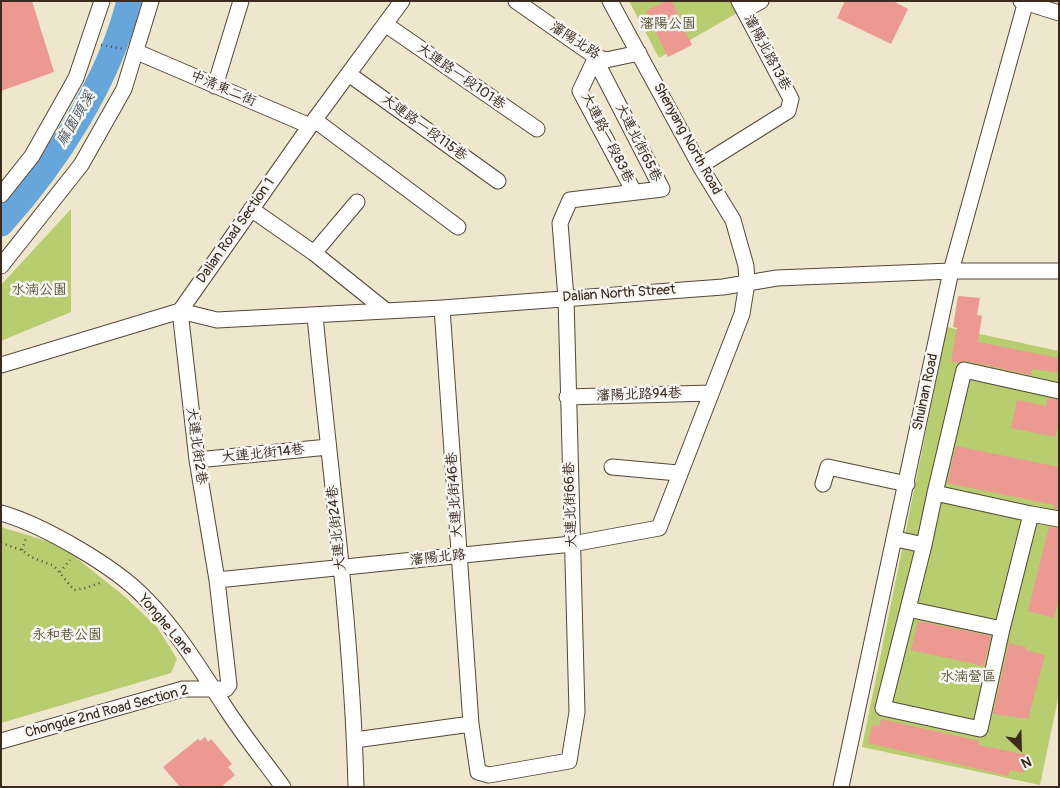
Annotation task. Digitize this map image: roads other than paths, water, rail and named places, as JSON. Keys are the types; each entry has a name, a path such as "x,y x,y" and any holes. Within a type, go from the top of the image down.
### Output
{"street":[{"path":"1,195 37,147 76,78 102,1"},
{"path":"1,266 81,165 124,89 137,52 151,1"},
{"path":"215,86 241,1"},
{"name":"Dalian Road Section 1","path":"180,311 251,209 402,1"},
{"name":"瀋陽北路","path":"516,1 596,58 606,60 639,53"},
{"name":"Shenyang North Road","path":"610,1 700,166 733,220 745,257 747,283 742,314 678,473 659,528"},
{"name":"瀋陽北路13巷","path":"700,166 788,111 791,99 742,6 761,1"},
{"path":"1024,2 1059,12"},
{"name":"Shuinan Road","path":"841,787 896,538 951,271 1024,2"},
{"name":"大連路一段101巷","path":"385,24 537,129"},
{"name":"中清東二街","path":"137,52 215,86 313,123 458,227"},
{"name":"大連北街65巷","path":"566,298 560,223 570,200 662,189 596,58"},
{"name":"大連路一段83巷","path":"596,58 580,91 634,192"},
{"name":"大連路一段115巷","path":"350,74 498,181"},
{"path":"314,253 357,202"},
{"path":"251,209 314,253 385,310"},
{"name":"Dalian North Street","path":"180,311 217,320 315,316 723,287 777,278 951,271 1059,271"},
{"name":"大連北街66巷","path":"478,772 489,775 568,761 577,712 567,397 566,298"},
{"name":"大連北街46巷","path":"442,308 471,724 478,772"},
{"path":"1,365 180,311"},
{"name":"大連北街2巷","path":"180,311 197,460 217,580 228,685 226,689 214,689"},
{"name":"大連北街24巷","path":"315,316 342,569 355,740 356,787"},
{"path":"1031,514 1002,629 980,729 883,708 924,545 964,370 1059,391"},
{"name":"瀋陽北路94巷","path":"567,397 711,393"},
{"name":"大連北街14巷","path":"197,460 328,447"},
{"path":"823,484 828,466 907,484"},
{"path":"612,467 678,473"},
{"path":"935,493 1059,519"},
{"name":"Yonghe Lane","path":"1,513 54,536 91,558 143,596 168,624 214,689 275,783"},
{"name":"瀋陽北路","path":"217,580 342,569 572,544 659,528"},
{"path":"896,538 924,545"},
{"path":"908,609 1002,629"},
{"name":"Chongde 2nd Road Section 2","path":"1,741 184,689 214,689"},
{"path":"355,740 471,724"}],"waterway":[{"name":"麻園頭溪","path":"1,224 41,175 78,120 108,61 129,1"}],"park label":[{"name":"瀋陽公園","path":"668,24"},
{"name":"水湳公園","path":"39,290"},
{"name":"永和巷公園","path":"67,635"},
{"name":"水湳營區","path":"968,677"}]}
